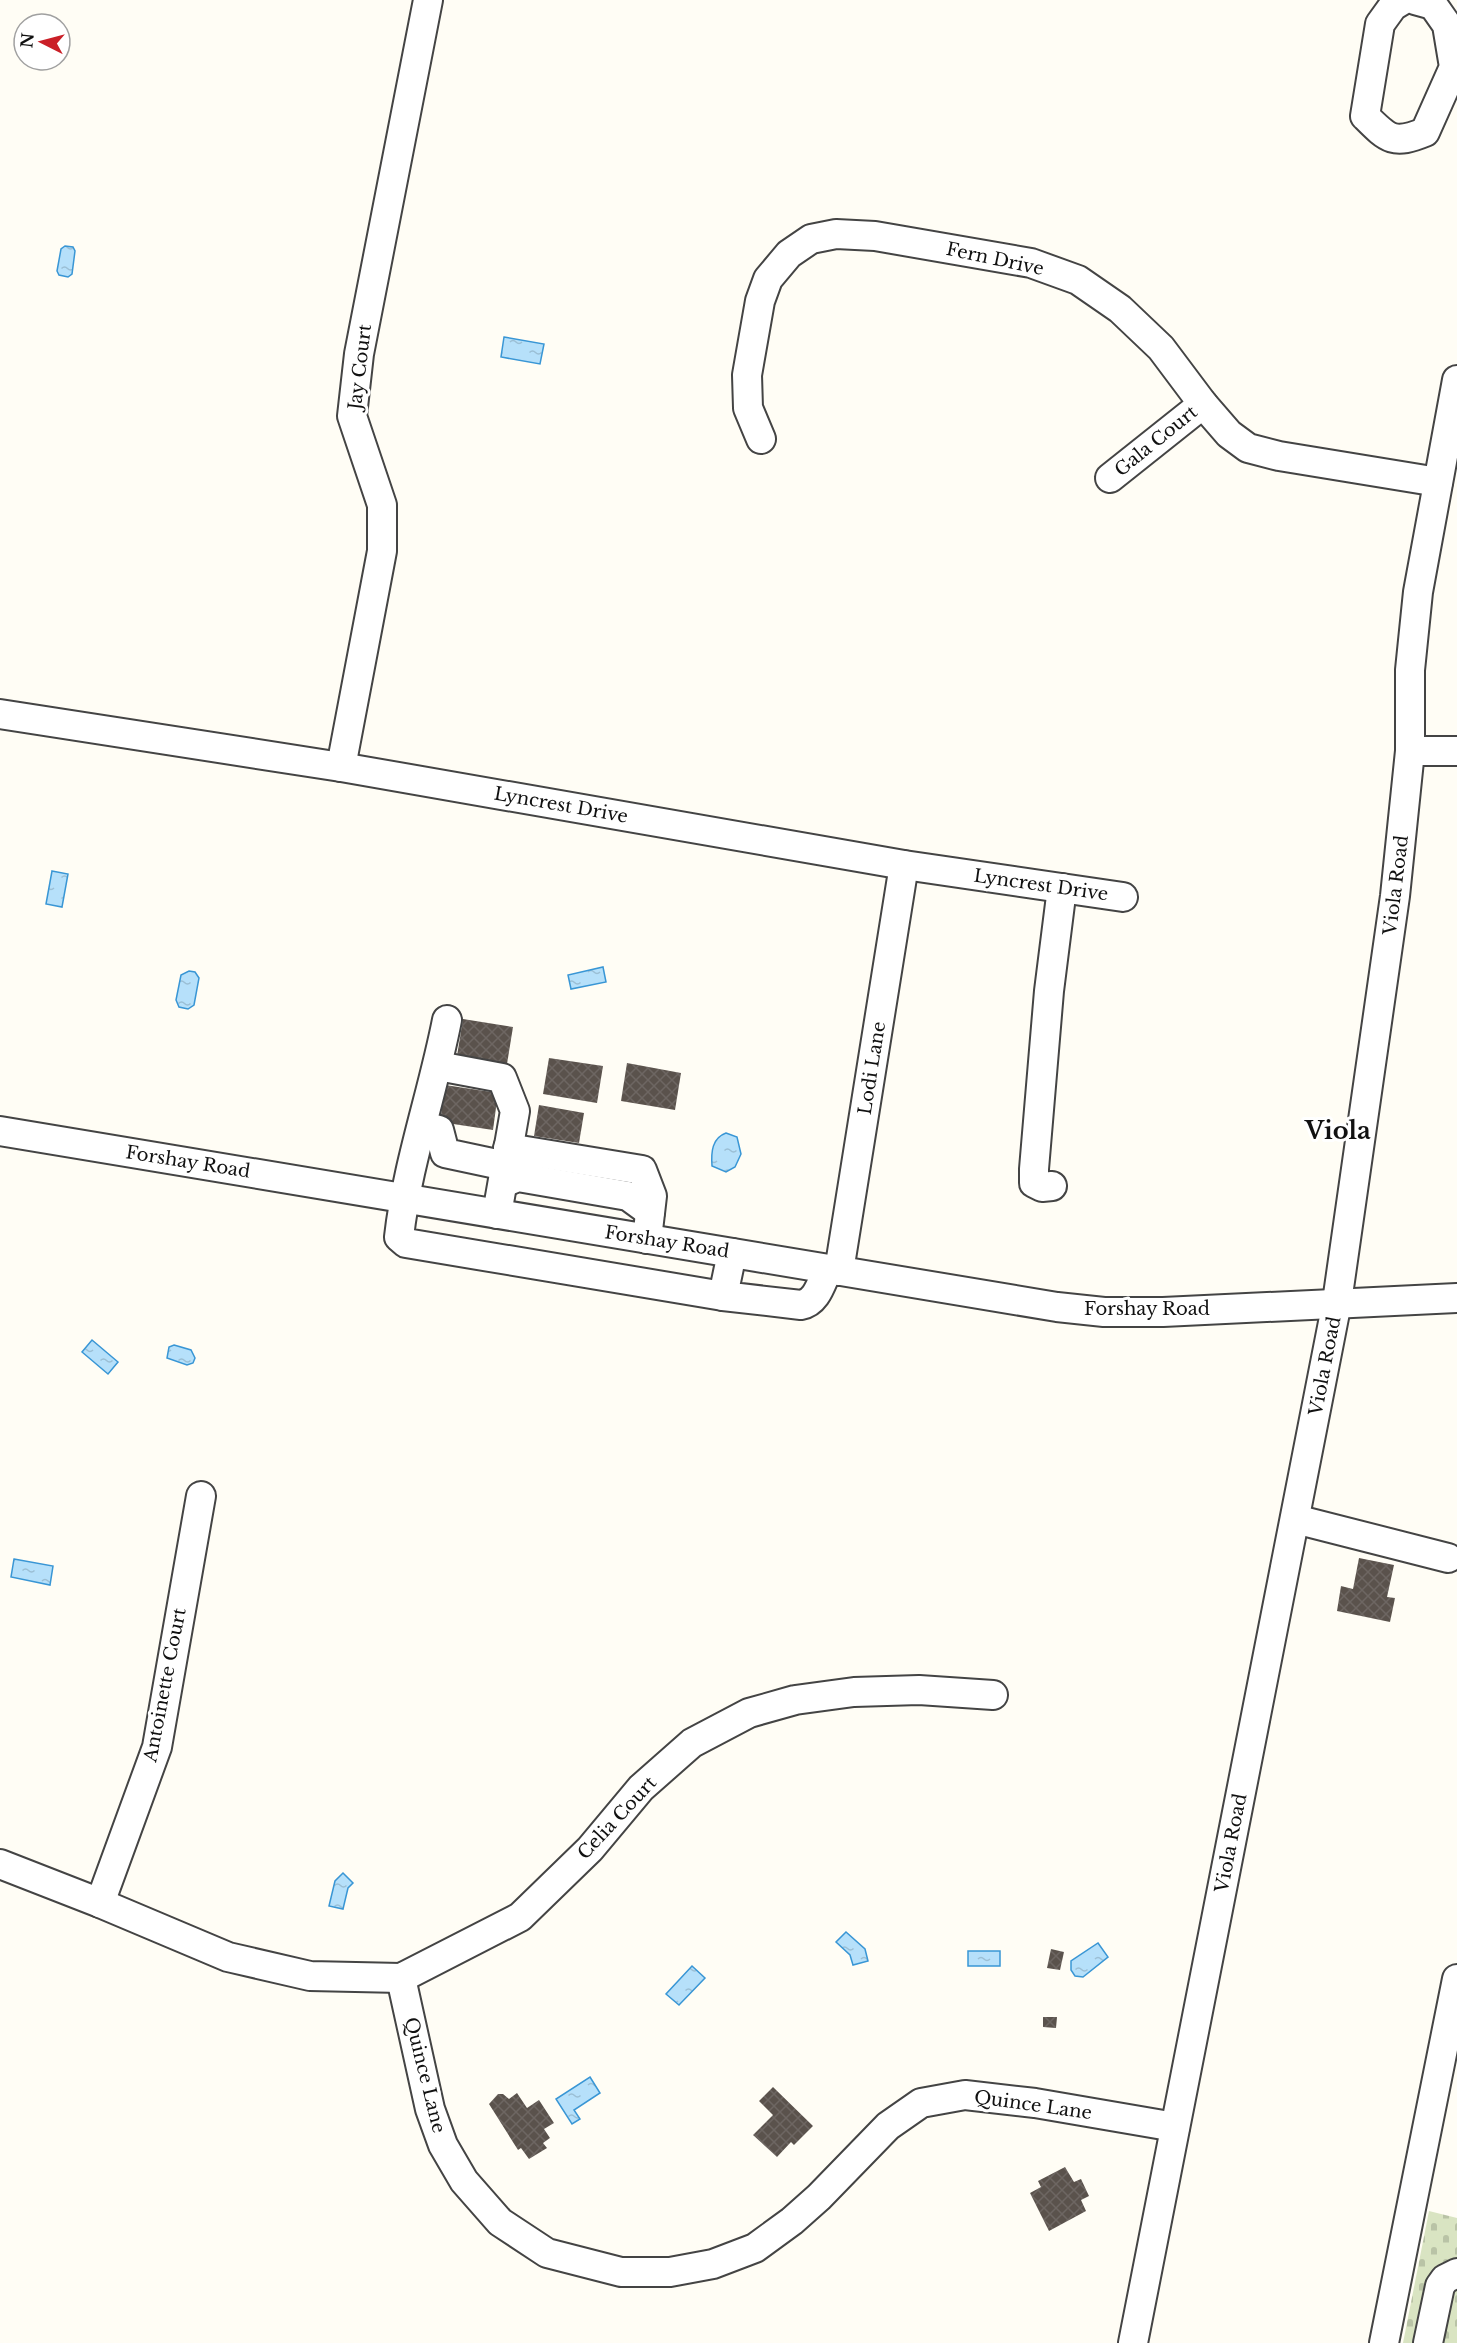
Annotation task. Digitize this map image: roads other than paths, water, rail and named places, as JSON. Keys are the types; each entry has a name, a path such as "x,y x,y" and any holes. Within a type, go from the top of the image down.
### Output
{"street":[{"name":"Jay Court","path":"341,767 381,551 382,505 352,416 359,354 428,0"},
{"path":"1403,0 1393,6 1380,24 1365,116 1383,134 1405,140 1425,132 1456,68 1447,25 1433,5 1414,0"},
{"name":"Fern Drive","path":"760,439 748,408 747,375 760,301 768,279 789,254 811,239 836,234 876,236 1031,263 1077,280 1120,309 1161,348 1229,434 1248,448 1279,456 1438,482"},
{"name":"Viola Road","path":"1133,2343 1337,1302 1395,896 1410,751 1410,670 1418,592 1457,380"},
{"name":"Gala Court","path":"1110,478 1203,404"},
{"name":"Lyncrest Drive","path":"0,714 341,767 904,865 1123,897"},
{"path":"1410,751 1457,750"},
{"name":"Lodi Lane","path":"723,1296 809,1304 833,1270 904,865"},
{"path":"1052,1186 1042,1187 1034,1183 1034,1169 1049,991 1062,888"},
{"path":"447,1020 438,1066 404,1198 399,1237 406,1243 723,1296 732,1253"},
{"path":"438,1066 502,1078 515,1111 497,1214"},
{"path":"423,1126 439,1130 445,1153 506,1166 518,1177 628,1196 649,1226"},
{"name":"Forshay Road","path":"0,1131 497,1214 649,1226 732,1253 1046,1306 1104,1312 1163,1312 1457,1298"},
{"name":"Antoinette Court","path":"100,1903 156,1747 201,1496"},
{"path":"1295,1519 1448,1558"},
{"name":"Celia Court","path":"401,1978 520,1917 590,1849 641,1788 692,1743 749,1713 795,1700 854,1692 919,1690 993,1695"},
{"path":"0,1864 228,1957 310,1976 401,1978"},
{"name":"Quince Lane","path":"401,1978 430,2109 443,2145 464,2181 500,2222 546,2253 621,2272 680,2270 713,2264 755,2248 792,2221 819,2197 888,2126 921,2103 965,2096 1035,2103 1175,2127"},
{"path":"1387,2343 1449,2065 1457,1979"},
{"path":"1428,2343 1440,2286 1445,2279 1457,2273"}],"water":[{"path":"65,246 73,247 75,251 72,274 68,277 59,275 57,271 61,249"},
{"path":"504,337 544,344 540,364 501,357"},
{"path":"52,871 68,874 62,907 46,904"},
{"path":"603,967 606,982 571,989 568,975"},
{"path":"189,971 195,972 199,978 194,1005 188,1009 179,1007 176,1000 181,975"},
{"path":"726,1133 737,1137 741,1154 735,1167 726,1172 712,1166 712,1151 718,1138"},
{"path":"92,1340 118,1362 108,1374 82,1352"},
{"path":"174,1345 191,1350 195,1358 193,1363 187,1365 167,1358 169,1347"},
{"path":"14,1559 53,1566 50,1585 11,1577"},
{"path":"343,1873 353,1883 348,1888 343,1909 329,1906 335,1881"},
{"path":"846,1932 865,1949 868,1961 853,1965 850,1955 836,1942"},
{"path":"1098,1943 1108,1957 1083,1977 1075,1976 1071,1970 1071,1961"},
{"path":"968,1951 1000,1951 1000,1966 968,1966"},
{"path":"692,1966 705,1978 679,2005 666,1994"},
{"path":"590,2077 600,2093 574,2110 580,2119 572,2124 556,2099"}],"district":[{"name":"Viola","path":"1338,1130"}]}
